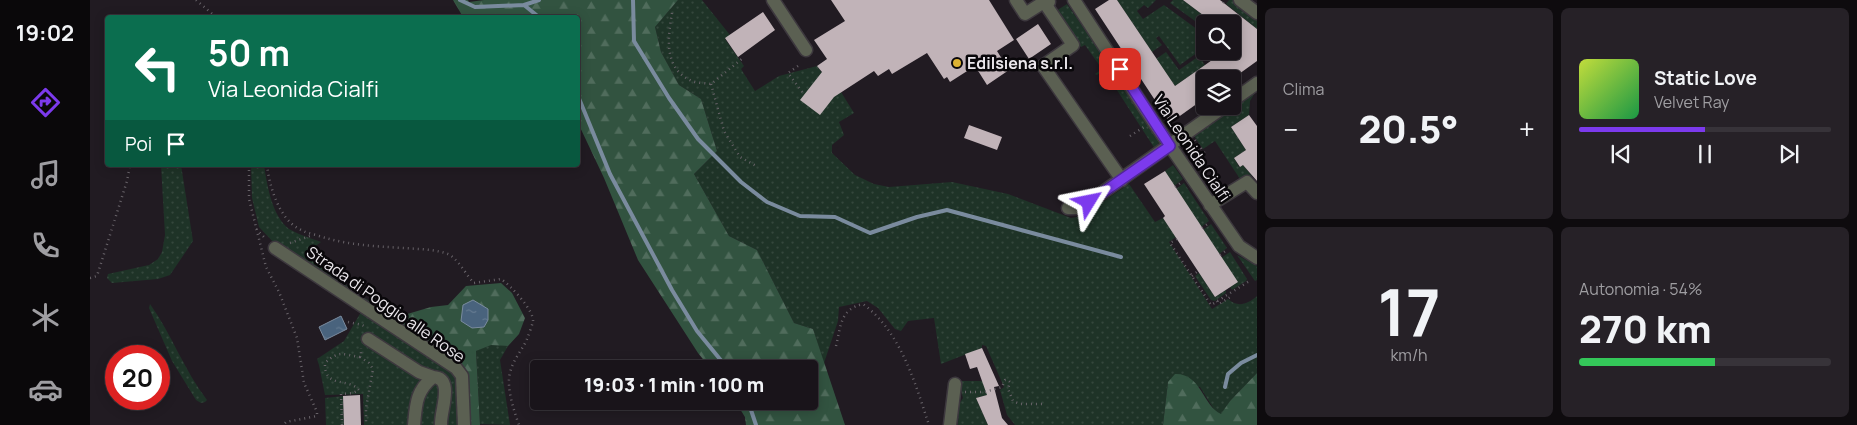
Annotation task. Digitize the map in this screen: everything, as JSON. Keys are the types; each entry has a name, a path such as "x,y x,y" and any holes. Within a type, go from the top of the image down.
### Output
{"street":[{"path":"773,0 806,50"},
{"path":"1016,0 1025,14 1044,2 1049,2 1073,46 1043,66 1122,180"},
{"name":"Via Leonida Cialfi","path":"1074,0 1170,146 1239,246 1257,258"},
{"path":"1240,0 1257,14"},
{"path":"1241,95 1257,83"},
{"path":"1068,208 1078,208 1122,180 1213,115"},
{"path":"1210,205 1247,182 1257,193"},
{"name":"Strada di Poggio alle Rose","path":"275,248 456,368 462,376 464,425"},
{"path":"368,339 419,372 439,377 444,382 445,388 440,425"},
{"path":"414,425 418,395 423,384 433,377"},
{"path":"950,425 954,389"}],"path":[{"path":"196,0 214,15"},
{"path":"672,13 668,41 670,59 681,75 693,81 711,84 743,58"},
{"path":"798,66 788,73 803,93"},
{"path":"711,84 724,131 740,157 758,167"},
{"path":"1130,136 1144,127"},
{"path":"1192,136 1206,155"},
{"path":"1187,158 1201,148"},
{"path":"90,278 97,276 130,167"},
{"path":"249,167 249,199 255,228 266,267 279,292 297,338 304,383 318,412 317,416 286,422 283,425"},
{"path":"267,167 268,178 279,205 290,223 299,230 353,245 424,249 446,253 451,256 474,283 501,279 507,283 530,310 533,320 527,340 514,359 509,375 513,408 519,425"},
{"path":"1202,228 1212,221"},
{"path":"255,228 275,248 313,234"},
{"path":"1177,239 1170,243 1211,305 1232,294 1251,280"},
{"path":"1220,255 1230,248"},
{"path":"1192,276 1198,271"},
{"path":"1229,288 1232,294"},
{"path":"836,346 844,315 852,306 863,304 896,341 906,362 929,425"},
{"path":"360,357 362,351 360,346 363,341 368,339"},
{"path":"342,425 341,394 353,393 359,390 357,387 330,378 325,369 325,363 334,355 349,353 369,363 372,369 366,408 366,425"},
{"path":"954,389 985,392 1002,387 1005,380 1008,380 1010,382 1008,389 1013,401 1020,404 1042,404"}],"green space":[{"path":"453,0 468,0 469,2 484,0 678,0 655,27 661,52 679,85 701,99 717,151 694,174 729,236 757,250 794,323 813,329 845,425 746,425 745,417 741,410 818,410 818,360 704,360 698,353 638,260 604,178 580,127 580,15 462,15"},
{"path":"678,0 702,0 730,35 725,39 744,66 741,69 755,91 779,76 817,66 838,94 841,92 854,113 839,122 844,135 832,145 832,153 855,175 874,184 889,187 952,182 1008,194 1071,218 1082,216 1129,184 1155,222 1163,218 1176,237 1169,242 1212,309 1228,299 1235,303 1243,304 1257,296 1257,373 1230,401 1221,415 1215,411 1200,387 1168,382 1163,425 1015,425 1007,415 1000,390 1004,387 986,346 982,345 982,348 941,364 934,318 908,321 901,331 895,329 878,308 867,301 839,307 838,321 824,363 813,329 794,323 757,250 729,236 694,174 717,151 701,99 679,85 661,52 655,27"},
{"path":"1117,0 1156,0 1148,8 1144,5 1137,11 1143,19 1164,5 1196,28 1196,53 1180,65 1159,36 1156,38 1162,45 1152,52"},
{"path":"1173,0 1183,0 1203,15 1196,15 1196,22 1170,3"},
{"path":"1229,0 1233,0 1257,18 1257,29 1241,15 1226,4"},
{"path":"1067,4 1108,63 1107,68 1097,75 1095,74 1102,69 1085,45 1081,47 1056,11"},
{"path":"1166,52 1179,70 1196,58 1196,60 1202,60 1205,65 1175,86 1156,59"},
{"path":"1115,80 1120,82 1159,142 1155,149 1113,84 1104,89 1104,87"},
{"path":"1256,91 1250,101 1249,115 1231,127 1246,150 1234,158 1239,167 1243,165 1252,176 1242,182 1215,141 1203,149 1194,136 1223,115 1241,115 1241,102"},
{"path":"1173,165 1183,179 1174,186 1165,171"},
{"path":"161,167 181,167 193,241 170,275 158,279 112,283 107,278 108,274 149,265 158,259 162,252 165,235"},
{"path":"251,167 264,167 271,200 283,223 289,229 301,235 321,242 306,253 356,293 381,307 382,313 276,245 259,227 252,198"},
{"path":"1184,183 1209,221 1201,227 1176,189"},
{"path":"1211,224 1227,248 1219,254 1203,230"},
{"path":"1230,252 1247,279 1232,290 1230,287 1237,282 1221,258"},
{"path":"1237,255 1257,266 1257,280 1255,281"},
{"path":"1199,273 1215,297 1226,290 1226,293 1215,301 1211,300 1195,276"},
{"path":"501,283 512,293 525,318 519,334 508,346 491,345 476,351 480,425 468,425 466,376 387,320 431,307 448,305 466,286"},
{"path":"150,304 191,377 207,400 205,402 201,403 196,400 172,361 170,345 165,345 149,308"},
{"path":"361,312 452,372 457,381 459,425 364,425 363,394 325,395 317,359 344,341"},
{"path":"491,344 508,346 500,360 510,425 480,424 476,351"},
{"path":"1257,373 1257,425 1163,425 1168,382 1175,374 1184,375 1191,379 1215,410 1221,414 1230,401"},
{"path":"962,381 982,381 995,393 976,398 988,425 958,425 959,404 963,398 959,384"},
{"path":"343,396 344,425 326,425 325,398"}],"water":[{"path":"473,300 488,309 488,320 484,327 472,328 461,321 463,305"},
{"path":"341,316 347,329 325,340 319,327"}],"building":[{"path":"831,0 989,0 1014,40 997,51 1009,70 987,85 975,66 950,82 947,77 944,79 927,53 892,74 889,69 878,76 874,71 834,97 820,115 800,100 822,72 817,66 827,59 814,40 845,21"},
{"path":"1109,0 1117,0 1175,86 1196,71 1196,104 1170,123 1095,9"},
{"path":"1183,0 1220,0 1239,15 1203,15"},
{"path":"763,12 775,30 738,57 725,38"},
{"path":"1241,16 1257,29 1257,61 1241,73 1241,70 1198,70 1212,60 1241,60"},
{"path":"1038,24 1051,44 1029,59 1016,39"},
{"path":"1249,115 1257,126 1257,181 1243,165 1240,167 1234,158 1246,150 1231,127"},
{"path":"969,125 1002,137 997,150 964,138"},
{"path":"1165,171 1238,282 1215,297 1163,218 1165,216 1144,184"},
{"path":"982,348 999,386 994,387 1002,418 1008,425 988,425 976,398 987,395 977,367 970,369 965,354"},
{"path":"360,395 361,425 344,425 343,396"}],"waterway":[{"path":"460,0 475,7 524,5 536,15"},
{"path":"524,5 539,0"},
{"path":"633,0 634,41 669,98 698,139 741,182 767,202 800,216 835,217 870,233 917,217 947,210 1121,257"},
{"path":"580,101 610,174 672,290 697,331 721,360"},
{"path":"1225,387 1228,374 1241,363 1257,355"},
{"path":"751,410 756,425"}],"place":[{"name":"Edilsiena s.r.l.","path":"957,63"}],"route":[{"path":"1089,202 1170,146 1120,69"}]}
